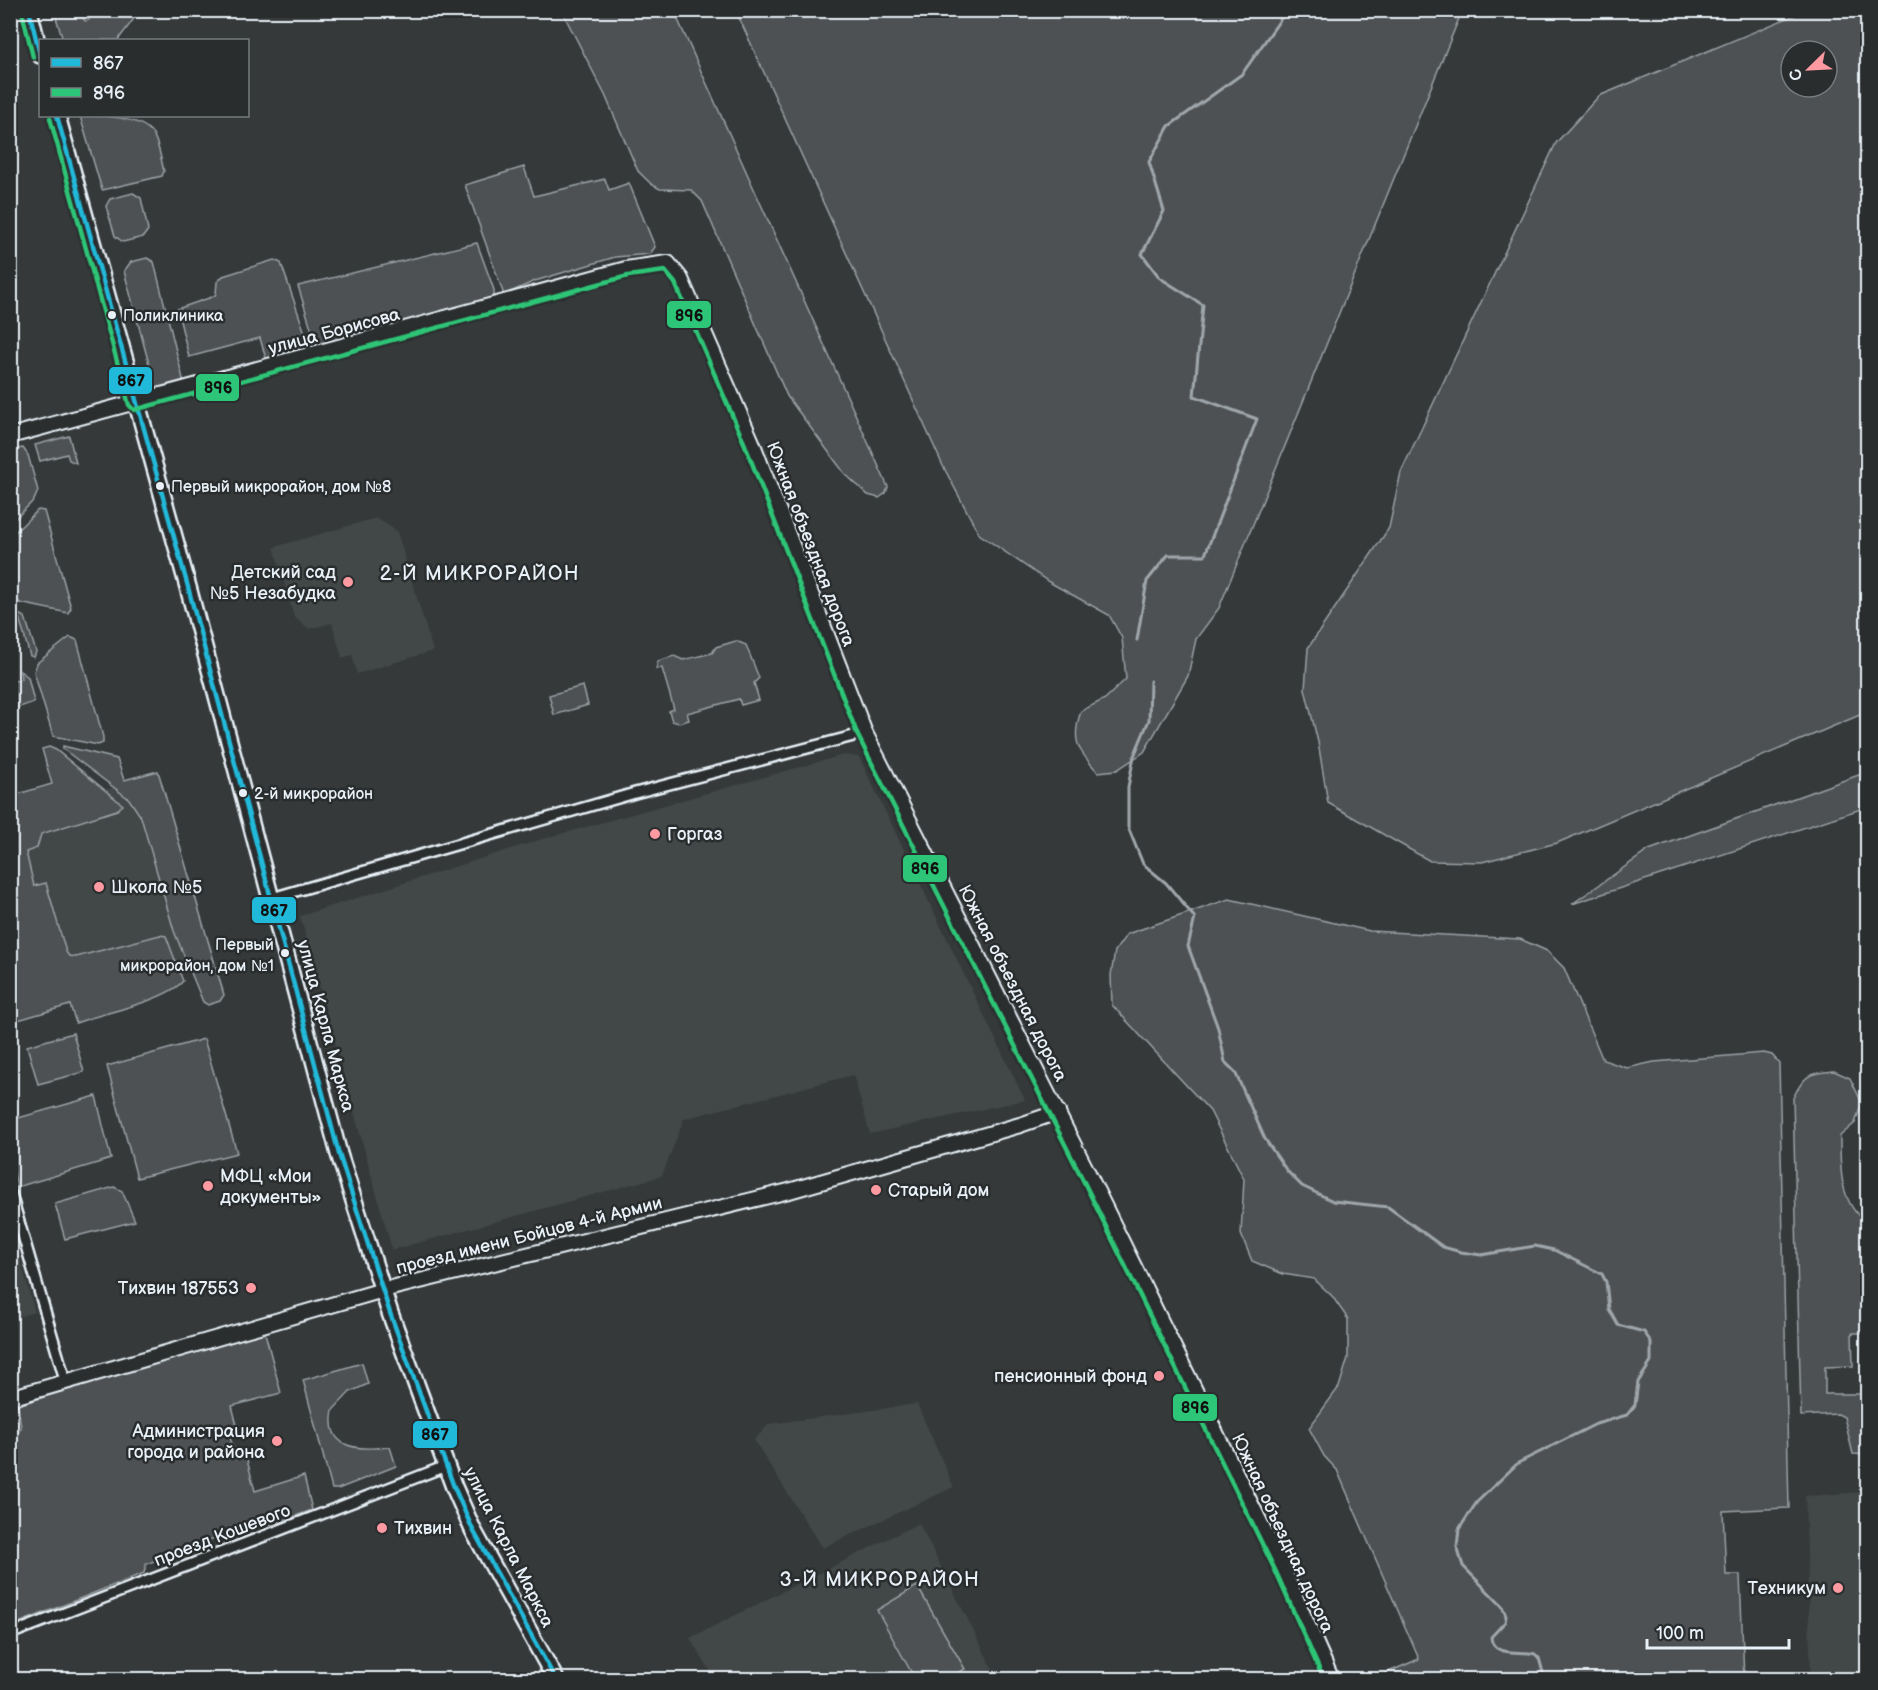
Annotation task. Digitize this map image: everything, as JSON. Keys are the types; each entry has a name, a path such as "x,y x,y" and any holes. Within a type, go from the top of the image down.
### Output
{"main road":[{"path":"29,10 39,51"},
{"name":"улица Карла Маркса","path":"57,117 272,898 339,1154 383,1290 446,1466 473,1530 556,1680"}],"street":[{"name":"улица Борисова","path":"10,436 626,269 668,262"},
{"name":"Южная объездная дорога","path":"668,262 681,279 744,424 865,733 1058,1112 1282,1567 1332,1680"},
{"path":"272,898 626,796 865,733"},
{"name":"проезд имени Бойцов 4-й Армии","path":"10,1398 383,1290 789,1191 1058,1112"},
{"path":"10,1191 66,1383"},
{"name":"проезд Кошевого","path":"10,1634 446,1466"}],"shaded area":[{"path":"1807,10 1867,11 1867,712 1557,843 1482,862 1430,861 1328,803 1318,742 1305,689 1308,648 1389,528 1401,472 1556,143 1599,96"},
{"path":"54,11 77,11 85,21 89,20 89,11 134,11 133,20 119,39 63,39"},
{"path":"562,11 674,11 888,487 886,493 879,498 868,495 845,474 787,396 702,201 691,190 660,189 651,184 638,171 605,95"},
{"path":"736,11 1462,11 1219,608 1196,639 1188,676 1144,752 1117,770 1098,772 1081,751 1076,730 1081,711 1105,699 1126,679 1122,638 1109,615 1049,582 979,534 943,466"},
{"path":"80,117 119,118 139,123 147,128 153,134 158,147 164,171 162,176 102,190"},
{"path":"524,167 534,196 605,179 609,190 629,183 655,247 650,254 615,257 535,281 504,295 465,185"},
{"path":"133,193 141,198 148,230 143,237 123,242 115,236 106,206 110,199"},
{"path":"477,243 494,290 494,297 490,300 321,346 316,344 298,286"},
{"path":"147,258 154,262 184,383 156,390 124,271 131,262"},
{"path":"274,260 281,263 309,345 307,349 266,359 260,338 189,357 177,309 212,297 216,294 217,282 223,276"},
{"path":"69,436 76,463 69,460 67,454 40,461 35,445"},
{"path":"23,448 28,455 38,491 34,500 11,523 11,450"},
{"path":"38,510 44,511 71,608 68,613 20,603 12,590 9,572 11,536"},
{"name":"Детский сад №5 Незабудка","path":"376,518 397,531 433,651 357,674 352,655 342,658 332,623 309,629 294,617 274,547"},
{"path":"18,614 25,617 36,652 34,657 30,656"},
{"path":"70,637 77,640 103,737 103,743 98,745 53,736 34,672 37,663"},
{"path":"736,641 746,645 759,678 754,683 759,700 741,705 739,699 687,713 689,720 679,723 672,721 669,711 674,709 662,668 656,669 658,661 674,656 683,660 712,653 716,647"},
{"path":"20,671 28,677 34,702 11,710 11,682 21,679"},
{"path":"583,686 588,705 554,715 549,695"},
{"path":"63,746 117,759 124,780 158,771 224,995 220,1001 208,1005 203,1002 174,931 141,817 129,799 63,749"},
{"path":"49,747 56,750 123,805 117,810 41,834 37,848 26,852 34,886 46,883 66,952 69,956 76,957 160,935 166,936 183,981 163,995 76,1023 70,1005 11,1022 11,796 52,784 42,749"},
{"path":"843,755 859,757 1025,1100 870,1134 853,1075 684,1119 662,1176 392,1250 300,916 539,840"},
{"path":"1867,772 1867,807 1572,904 1649,850"},
{"name":"Школа №5","path":"158,775 207,957 11,1006 10,817"},
{"path":"1229,899 1370,931 1520,939 1547,951 1564,968 1603,1060 1627,1068 1654,1062 1764,1053 1772,1055 1779,1063 1789,1508 1723,1511 1726,1575 1740,1575 1744,1679 1372,1679 1419,1659 1337,1470 1324,1456 1309,1428 1339,1387 1348,1358 1348,1319 1332,1296 1314,1279 1283,1274 1252,1261 1241,1234 1244,1179 1210,1111 1112,1005 1111,975 1115,951 1127,934"},
{"path":"73,1033 84,1072 38,1084 27,1046"},
{"path":"204,1039 237,1153 137,1178 107,1066"},
{"path":"1834,1071 1850,1078 1862,1103 1855,1123 1840,1136 1840,1160 1846,1195 1858,1215 1867,1223 1868,1333 1852,1333 1853,1366 1825,1367 1825,1394 1865,1394 1867,1455 1853,1454 1844,1417 1838,1414 1801,1416 1793,1098 1808,1077"},
{"path":"96,1096 111,1159 17,1187 11,1159 11,1120"},
{"path":"114,1187 122,1191 135,1221 65,1239 55,1204"},
{"path":"10,1223 35,1312 11,1319 10,1319"},
{"path":"264,1329 281,1393 232,1406 238,1429 229,1433 236,1459 246,1456 255,1491 304,1476 312,1510 271,1525 262,1520 146,1564 144,1573 11,1626 10,1443 21,1428 18,1405"},
{"path":"362,1363 368,1384 350,1392 333,1410 334,1434 347,1445 367,1448 390,1447 396,1466 338,1489 332,1489 303,1380"},
{"name":"Техникум","path":"1867,1401 1867,1679 1811,1679 1805,1496 1863,1492 1862,1402"},
{"path":"917,1404 954,1487 822,1548 754,1440 769,1424"},
{"path":"919,1523 998,1679 715,1679 690,1638"},
{"path":"917,1586 965,1669 947,1679 915,1679 877,1610"}],"waterway":[{"path":"1137,640 1147,581 1168,555 1205,555 1257,419 1194,396 1203,305 1160,278 1142,254 1164,211 1149,162 1169,126 1242,74 1287,10"},
{"path":"1150,681 1149,720 1134,756 1128,787 1128,827 1143,864 1166,883 1195,918 1188,946 1218,1028 1225,1062 1235,1072 1265,1139 1287,1171 1302,1186 1333,1201 1388,1207 1443,1247 1481,1255 1535,1246 1554,1250 1602,1274 1606,1282 1609,1309 1618,1325 1644,1332 1651,1342 1651,1362 1638,1382 1635,1405 1627,1415 1596,1424 1518,1463 1477,1502 1459,1529 1457,1547 1463,1566 1502,1606 1506,1616 1505,1622 1491,1637 1493,1644 1502,1651 1535,1654 1539,1658 1545,1680"}],"transit line":[{"name":"867","path":"29,10 39,51"},
{"name":"896","path":"22,12 33,57"},
{"name":"867","path":"57,117 188,587 339,1154 390,1313 454,1487 473,1530 556,1680"},
{"name":"896","path":"50,118 129,405 134,410 628,276 665,271 675,283 745,445 858,736 1081,1176 1275,1570 1324,1680"}],"place":[{"name":"Поликлиника","path":"112,315"},
{"name":"Первый микрорайон, дом №8","path":"160,486"},
{"name":"Детский сад №5 Незабудка","path":"348,582"},
{"name":"2-й микрорайон","path":"243,793"},
{"name":"Горгаз","path":"655,834"},
{"name":"Школа №5","path":"99,887"},
{"name":"Первый микрорайон, дом №1","path":"285,953"},
{"name":"МФЦ «Мои документы»","path":"208,1186"},
{"name":"Старый дом","path":"876,1190"},
{"name":"Тихвин 187553","path":"251,1288"},
{"name":"пенсионный фонд","path":"1159,1376"},
{"name":"Администрация города и района","path":"277,1441"},
{"name":"Тихвин","path":"382,1528"},
{"name":"Техникум","path":"1838,1588"}],"district":[{"name":"2-Й МИКРОРАЙОН","path":"480,573"},
{"name":"3-Й МИКРОРАЙОН","path":"880,1579"}]}
